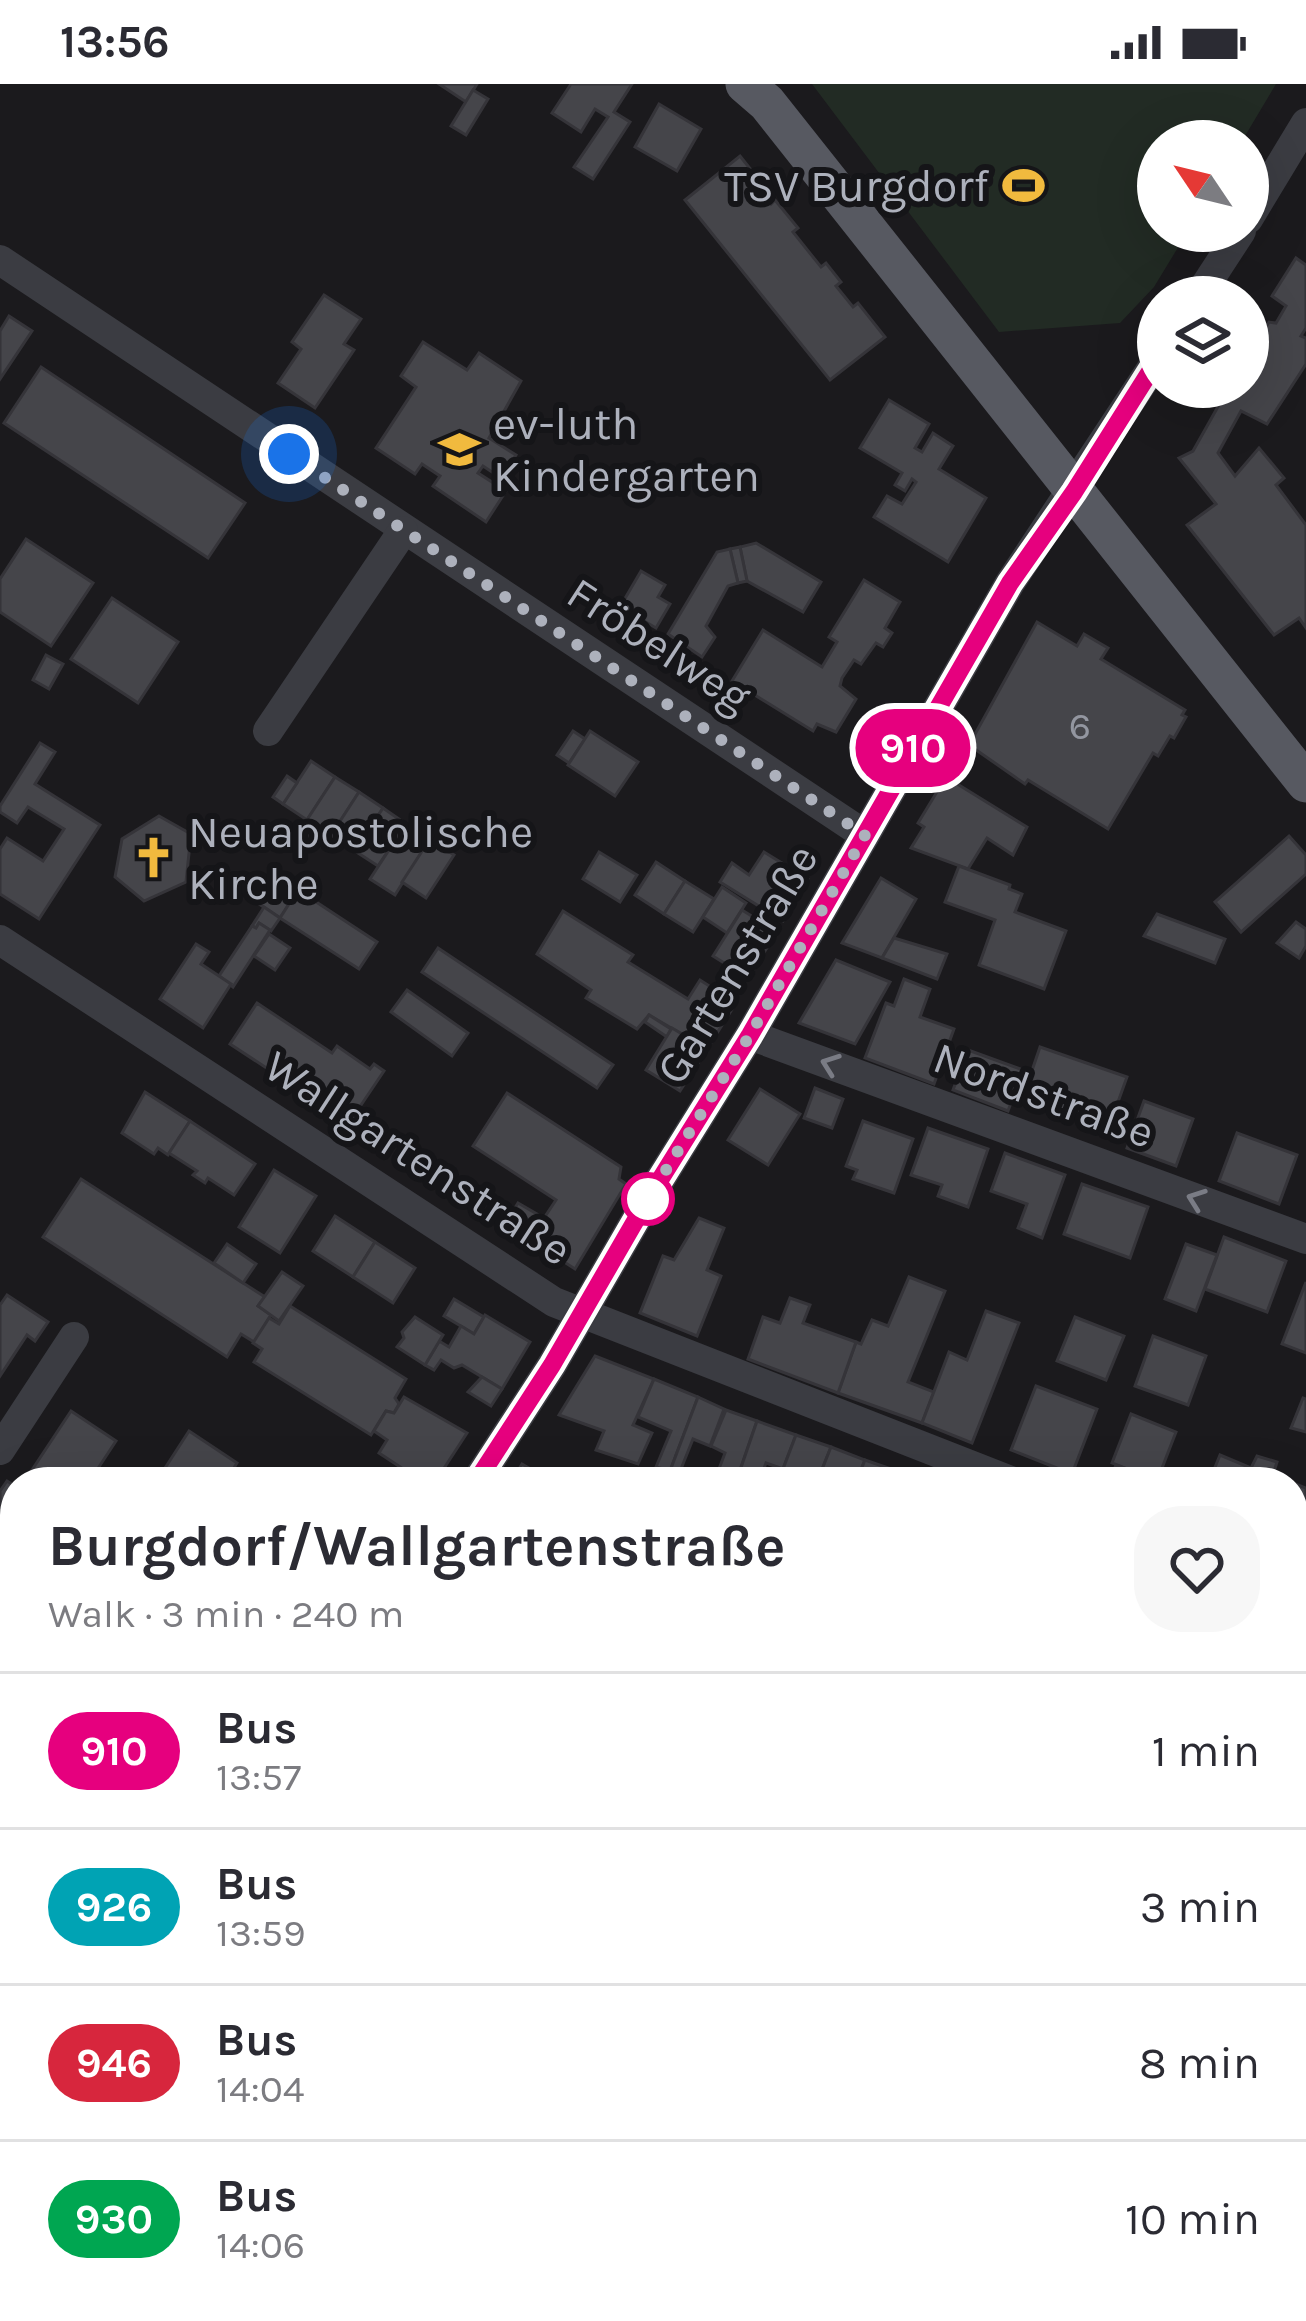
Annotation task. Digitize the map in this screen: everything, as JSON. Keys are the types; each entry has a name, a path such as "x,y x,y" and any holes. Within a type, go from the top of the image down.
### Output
{"main road":[{"path":"745,84 767,103 1306,783"}],"street":[{"path":"1269,184 1306,123"},
{"name":"Fröbelweg","path":"0,260 865,835"},
{"name":"Gartenstraße","path":"485,1467 750,1035 1010,583 1137,392"},
{"path":"268,731 403,531"},
{"name":"Wallgartenstraße","path":"0,940 554,1302 974,1467"},
{"name":"Nordstraße","path":"750,1035 1306,1239"},
{"path":"0,1450 74,1337"}],"shaded area":[{"name":"TSV Burgdorf","path":"812,84 1276,84 1255,120 1137,120 1137,252 1175,252 1161,276 1137,276 1137,305 1120,323 999,332"}],"building":[{"path":"439,84 477,84 466,102"},
{"path":"571,84 632,84 614,112 630,122 593,179 574,167 608,117 595,109 581,132 552,113"},
{"path":"473,90 488,99 466,135 451,126"},
{"path":"659,104 701,129 677,171 635,147"},
{"path":"740,156 767,190 762,194 771,204 775,200 821,267 826,263 841,282 836,286 853,307 858,303 885,337 830,380 685,200"},
{"path":"1296,258 1306,265 1306,328 1301,336 1306,338 1306,364 1267,424 1241,411 1218,453 1235,476 1259,448 1284,478 1276,485 1306,525 1306,628 1299,618 1274,635 1187,525 1216,504 1179,458 1193,451 1217,408 1269,408 1269,322 1276,323 1286,306 1272,296"},
{"path":"324,295 361,319 344,344 354,350 315,408 278,383 301,349 292,342"},
{"path":"9,316 32,331 0,379 0,331"},
{"path":"423,342 467,370 479,353 521,381 489,438 516,455 501,478 483,466 478,473 506,491 486,522 433,486 440,476 422,464 415,474 376,448 416,387 401,376"},
{"path":"41,367 245,503 208,558 4,423"},
{"path":"889,400 929,424 915,448 922,452 933,433 953,446 939,469 986,498 948,562 874,517 887,496 902,504 916,482 912,479 905,491 895,485 902,473 860,448"},
{"path":"26,539 93,583 51,646 0,612 0,579"},
{"path":"756,543 821,582 803,612 747,581 740,547"},
{"path":"740,547 747,581 738,583 730,549"},
{"path":"730,549 738,583 728,586 706,626 715,637 702,657 668,634 717,552"},
{"path":"641,571 665,585 658,597 670,604 656,628 620,607"},
{"path":"864,580 900,602 885,628 892,633 883,647 876,643 861,664 854,660 842,678 840,686 856,699 836,732 817,724 813,731 732,681 763,630 822,667 837,642 829,637"},
{"path":"112,598 178,642 138,703 71,659"},
{"path":"1037,622 1077,646 1084,634 1108,648 1101,659 1185,710 1174,738 1170,736 1158,756 1153,753 1108,829 1028,780 1025,784 969,745"},
{"path":"46,655 63,664 49,689 33,680"},
{"path":"573,731 585,739 569,763 557,755"},
{"path":"590,731 638,762 615,796 568,765"},
{"path":"40,743 55,752 35,784 100,825 39,919 0,894 0,849 7,838 43,861 64,829 28,807 17,823 0,812 0,806"},
{"path":"311,761 335,777 307,820 283,804"},
{"path":"287,776 297,783 283,804 273,797"},
{"path":"335,777 359,792 323,848 299,832"},
{"path":"946,777 1027,827 1013,855 987,838 968,869 911,848 924,827 918,823"},
{"path":"359,792 383,808 355,851 331,835"},
{"path":"383,808 406,824 378,866 355,851"},
{"name":"Neuapostolische Kirche","path":"159,816 191,834 186,882 144,901 115,877 122,839"},
{"path":"406,824 430,839 395,895 370,879"},
{"path":"1289,836 1306,855 1306,874 1241,932 1215,902"},
{"path":"430,839 454,855 426,898 402,882"},
{"path":"599,852 637,875 620,902 583,879"},
{"path":"764,852 808,879 783,921 720,882 732,863 749,875"},
{"path":"656,862 685,881 664,914 635,895"},
{"path":"959,866 1022,894 1015,912 1066,931 1044,989 979,965 995,920 945,902"},
{"path":"271,873 298,890 280,918 253,900"},
{"path":"881,878 916,899 882,958 842,943"},
{"path":"685,881 714,899 693,932 664,914"},
{"path":"722,887 746,903 727,933 703,917"},
{"path":"298,890 377,942 359,969 280,918"},
{"path":"264,907 280,918 271,931 259,923 252,926"},
{"path":"742,910 777,932 748,978 713,956"},
{"path":"563,911 633,955 628,962 688,999 700,980 736,1003 707,1049 649,1015 637,1029 586,998 591,990 537,954"},
{"path":"1157,914 1225,939 1215,963 1144,936"},
{"path":"1296,922 1306,929 1306,946 1299,958 1277,943"},
{"path":"259,923 270,930 233,987 219,976 252,926"},
{"path":"269,934 290,948 275,970 254,956"},
{"path":"894,938 947,954 937,979 882,958"},
{"path":"196,944 209,952 201,964 231,984 203,1028 160,999"},
{"path":"438,948 613,1065 597,1088 422,972"},
{"path":"836,960 890,982 855,1044 799,1023"},
{"path":"904,979 930,989 920,1017 954,1029 934,1084 865,1058 886,1003 894,1006"},
{"path":"407,990 468,1033 452,1056 391,1012"},
{"path":"257,1003 332,1053 337,1046 370,1069 374,1064 384,1071 353,1117 309,1088 306,1094 230,1044"},
{"path":"649,1015 671,1029 667,1037 645,1022"},
{"path":"672,1028 707,1049 680,1091 646,1070"},
{"path":"1040,1047 1127,1077 1109,1127 1023,1097"},
{"path":"968,1050 1023,1070 1008,1111 953,1090"},
{"path":"815,1088 843,1099 832,1128 804,1118"},
{"path":"760,1089 800,1114 768,1165 728,1140"},
{"path":"145,1092 190,1121 168,1155 158,1148 154,1154 122,1133"},
{"path":"507,1093 621,1167 619,1179 626,1184 575,1269 505,1224 518,1203 544,1218 556,1200 473,1146"},
{"path":"1144,1101 1193,1119 1176,1166 1127,1148"},
{"path":"190,1121 255,1164 234,1195 208,1178 205,1183 193,1175 197,1171 169,1153"},
{"path":"863,1121 913,1139 894,1193 853,1179 857,1170 846,1166"},
{"path":"928,1128 988,1149 968,1207 938,1196 942,1185 911,1175"},
{"path":"1237,1133 1297,1155 1279,1204 1219,1181"},
{"path":"1005,1153 1065,1175 1042,1238 1018,1228 1027,1204 991,1191"},
{"path":"274,1170 316,1196 280,1253 239,1227"},
{"path":"81,1179 265,1297 258,1306 271,1315 254,1342 241,1334 227,1357 43,1237"},
{"path":"1082,1184 1148,1207 1130,1258 1064,1234"},
{"path":"335,1216 375,1242 353,1277 313,1251"},
{"path":"699,1218 724,1228 707,1270 721,1276 697,1336 640,1313 663,1256 674,1260"},
{"path":"1224,1237 1286,1261 1267,1312 1205,1289"},
{"path":"375,1242 415,1268 393,1303 353,1277"},
{"path":"227,1244 256,1264 243,1283 214,1263"},
{"path":"1186,1244 1217,1255 1196,1311 1165,1299"},
{"path":"282,1272 303,1286 279,1321 258,1306"},
{"path":"909,1277 945,1291 908,1382 934,1392 922,1423 838,1393 856,1342 861,1344 872,1320 888,1326"},
{"path":"1306,1282 1306,1353 1282,1344"},
{"path":"7,1295 48,1322 35,1341 27,1335 0,1376 0,1305"},
{"path":"790,1298 810,1305 803,1323 856,1342 838,1393 748,1359 763,1317 780,1323"},
{"path":"454,1299 484,1317 474,1334 444,1316"},
{"path":"290,1306 406,1379 395,1398 399,1404 394,1413 386,1411 371,1435 254,1362 262,1349 253,1343 269,1318 279,1324"},
{"path":"986,1311 1019,1323 972,1443 922,1423 949,1352 967,1360"},
{"path":"485,1315 530,1342 502,1389 462,1365 454,1368 441,1360 434,1370 425,1365 439,1341 449,1347 461,1326 474,1334"},
{"path":"415,1317 443,1335 425,1365 397,1347"},
{"path":"1075,1317 1124,1336 1106,1380 1057,1361"},
{"path":"1153,1336 1206,1356 1188,1405 1135,1386"},
{"path":"595,1356 654,1379 633,1425 652,1433 638,1464 596,1450 604,1431 559,1415"},
{"path":"482,1377 502,1389 491,1406 468,1392"},
{"path":"654,1379 698,1397 672,1467 656,1467 671,1431 638,1417"},
{"path":"1036,1386 1097,1409 1075,1467 1054,1467 1011,1450"},
{"path":"404,1397 467,1433 445,1467 400,1467 379,1453 387,1440 374,1431 386,1411 394,1413"},
{"path":"698,1397 724,1409 710,1446 693,1439 682,1467 672,1467"},
{"path":"1306,1399 1306,1432 1291,1428"},
{"path":"726,1410 757,1421 741,1467 720,1467 725,1453 711,1446"},
{"path":"71,1411 116,1441 99,1467 34,1467"},
{"path":"1131,1414 1176,1432 1162,1467 1112,1463"},
{"path":"757,1421 796,1435 784,1467 766,1463 765,1467 741,1467"},
{"path":"189,1431 237,1463 234,1467 166,1467"},
{"path":"796,1435 831,1447 823,1467 784,1467"},
{"path":"831,1447 865,1460 862,1467 823,1467"},
{"path":"1220,1455 1249,1467 1215,1467"},
{"path":"1257,1456 1277,1462 1275,1467 1252,1467"}],"bus line":[{"name":"910","path":"486,1467 750,1035 1010,583 1137,392"}],"place":[{"name":"TSV Burgdorf","path":"1023,186"},
{"name":"ev-luth Kindergarten","path":"459,450"},
{"name":"Neuapostolische Kirche","path":"154,858"}],"route":[{"path":"289,454 865,835 750,1035 648,1199"}]}
